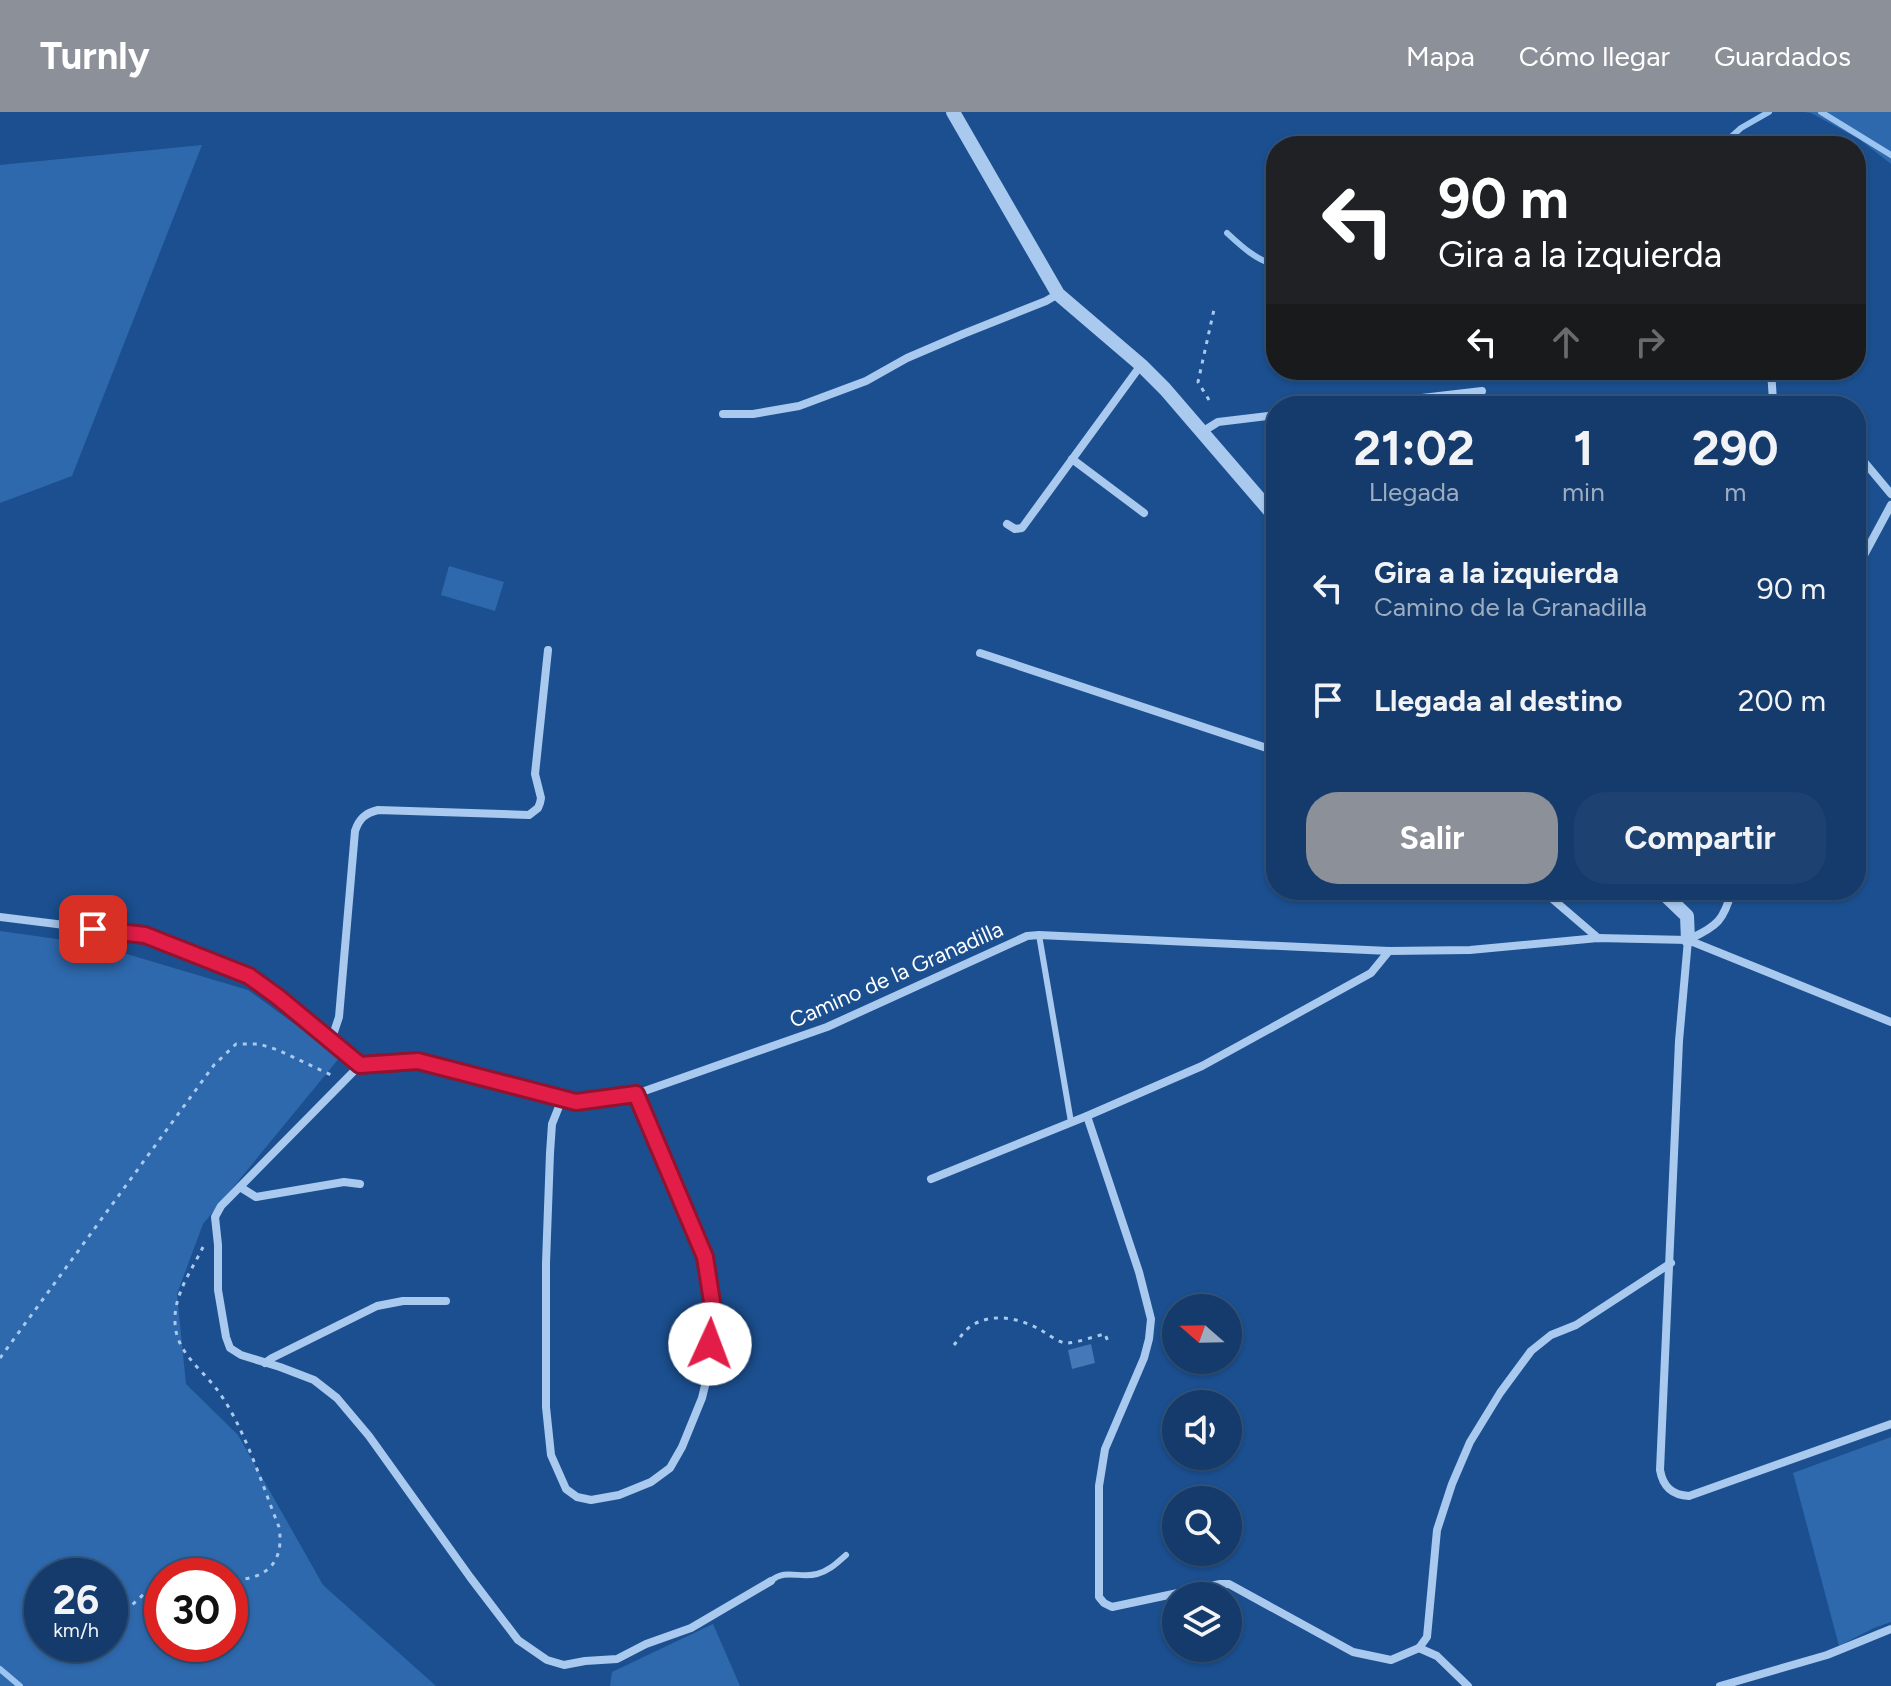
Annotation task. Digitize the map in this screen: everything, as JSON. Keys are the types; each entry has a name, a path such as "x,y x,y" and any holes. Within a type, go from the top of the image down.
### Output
{"street":[{"path":"953,112 1058,294 1165,389 1266,506"},
{"path":"723,414 753,414 799,406 866,381 907,358 1058,294"},
{"path":"1007,524 1015,529 1022,528 1141,365"},
{"path":"1439,396 1482,391"},
{"path":"1202,432 1218,422 1266,416"},
{"path":"1072,459 1144,513"},
{"path":"1866,464 1891,494"},
{"path":"1866,551 1891,505"},
{"path":"331,1041 339,1017 358,823 370,812 378,810 529,815 534,812 541,798 535,774 548,650"},
{"path":"980,653 1266,748"},
{"path":"1554,900 1598,938"},
{"path":"1670,900 1687,916 1688,940 1679,1041 1662,1479 1672,1492 1681,1496 1698,1494 1891,1424"},
{"path":"1688,940 1717,926 1729,900"},
{"path":"0,917 145,935 249,976 360,1065 221,1206 215,1217 218,1290 226,1337 230,1348 241,1355 314,1380 337,1398 369,1436 518,1640 547,1660 564,1665 617,1659 646,1644 691,1628 771,1581"},
{"name":"Camino de la Granadilla","path":"360,1065 418,1061 576,1102 636,1094 827,1027 1027,936 1039,935 1389,951 1470,950 1598,938 1688,940 1891,1022"},
{"path":"931,1179 1202,1066 1371,973 1389,951"},
{"path":"562,1099 552,1124 550,1153 546,1407 551,1455 566,1489 577,1497 591,1500 619,1495 651,1482 670,1468 702,1398 709,1369 712,1302 705,1257 636,1094"},
{"path":"1087,1116 1139,1272 1151,1319 1144,1358 1105,1449 1099,1486 1099,1597 1112,1607 1229,1584 1353,1652 1391,1660 1419,1648 1427,1637 1437,1530 1470,1442 1500,1393 1531,1351 1551,1335 1576,1325 1671,1263"},
{"path":"240,1187 256,1197 344,1182 360,1184"},
{"path":"265,1363 377,1306 403,1301 446,1301"},
{"path":"1720,1686 1827,1655 1891,1629"},
{"path":"1419,1648 1437,1656 1468,1686"}],"lane":[{"path":"1039,935 1071,1122"},
{"path":"771,1581 786,1573 816,1575 832,1568 846,1555"}],"path":[{"path":"1209,400 1198,382 1215,305"},
{"path":"0,1358 214,1065 236,1044 259,1044 278,1050 329,1075 346,1079"},
{"path":"215,1217 176,1303 174,1323 179,1344 216,1389 236,1421 279,1527 280,1552 274,1563 265,1572 248,1578"},
{"path":"954,1345 974,1324 1013,1318 1067,1343 1105,1334 1109,1344"},
{"path":"128,1609 144,1594"}],"shaded area":[{"path":"1804,112 1891,112 1891,164 1866,144 1866,136 1853,136"},
{"path":"202,145 72,476 0,503 0,165"},
{"path":"449,566 504,582 495,611 441,595"},
{"path":"0,931 93,944 248,990 340,1057 203,1224 177,1294 186,1384 238,1435 323,1585 436,1686 0,1686"},
{"path":"1891,1437 1891,1622 1839,1646 1793,1473"},
{"path":"713,1624 740,1686 610,1686 612,1672"}],"building":[{"path":"1091,1344 1095,1363 1072,1369 1068,1350"}],"waterway":[{"path":"1732,136 1769,112"},
{"path":"1821,112 1860,136"},
{"path":"1866,140 1891,155"},
{"path":"1227,233 1266,262"},
{"path":"0,1669 20,1686"}],"route":[{"path":"93,929 145,935 249,976 360,1065 418,1061 576,1102 636,1094 705,1257 712,1302 710,1344"}]}
